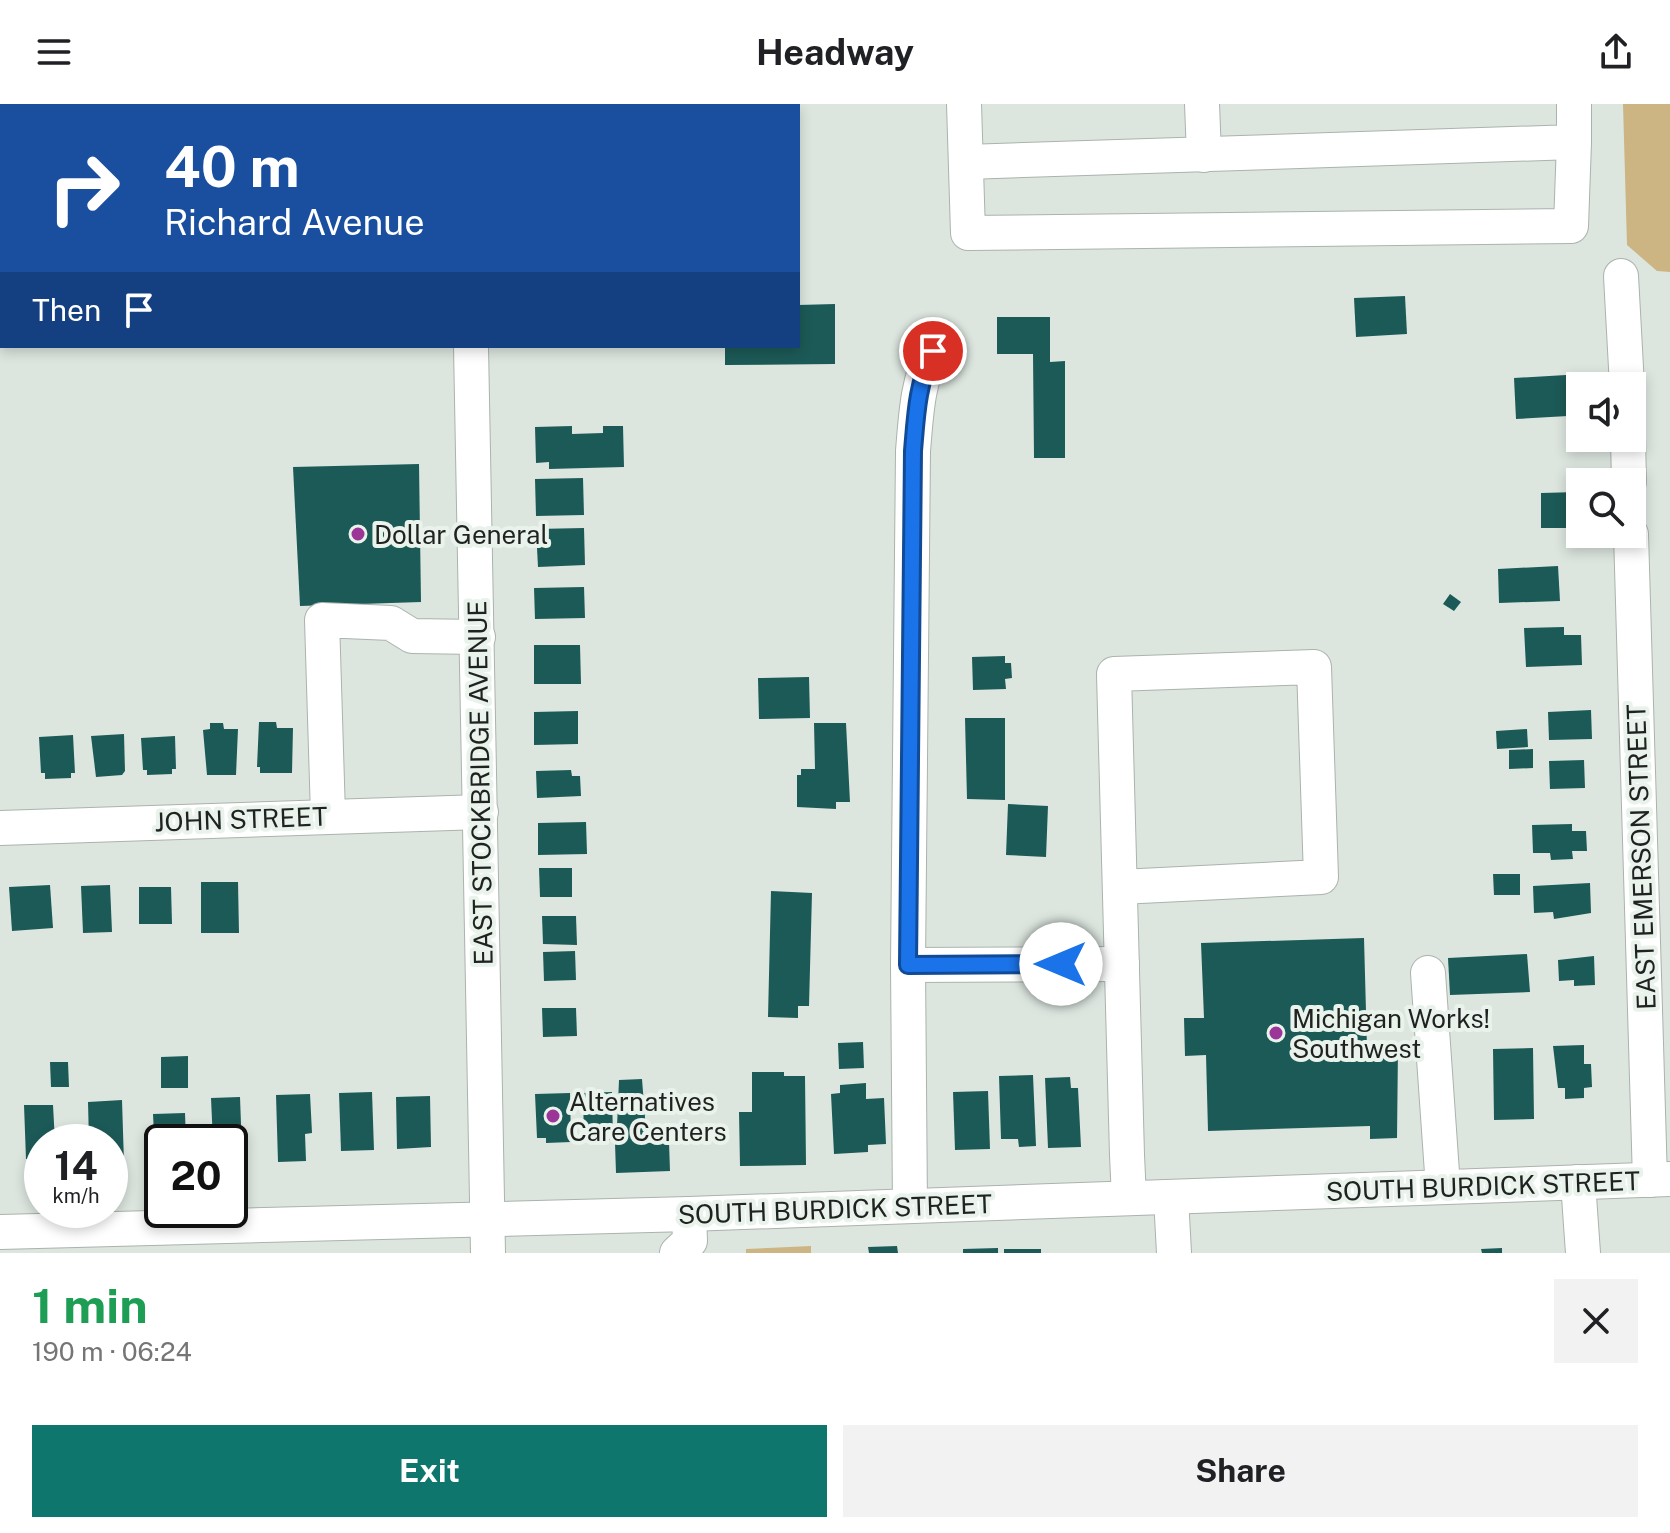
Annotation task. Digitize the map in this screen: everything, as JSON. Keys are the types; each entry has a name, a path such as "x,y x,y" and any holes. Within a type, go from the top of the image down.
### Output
{"street":[{"path":"964,104 968,233 1571,226 1574,104"},
{"path":"1202,104 1204,155"},
{"path":"966,162 1574,142"},
{"path":"1621,276 1626,372"},
{"name":"EAST STOCKBRIDGE AVENUE","path":"471,348 490,1219 488,1253"},
{"path":"910,1206 908,965 913,451 917,399 923,371 933,351"},
{"name":"EAST EMERSON STREET","path":"1632,548 1660,1179"},
{"path":"328,815 322,620 391,623 412,636 478,637"},
{"path":"1120,887 1321,877 1314,667 1114,674 1122,964 1129,1198"},
{"name":"JOHN STREET","path":"0,828 481,812"},
{"path":"908,965 1122,964"},
{"path":"1428,973 1443,1187"},
{"name":"SOUTH BURDICK STREET","path":"0,1232 70,1242 371,1238 490,1219 689,1240 910,1206 1660,1179"},
{"path":"1578,1182 1583,1253"},
{"path":"1171,1197 1174,1253"}],"shaded area":[{"path":"1623,104 1670,104 1670,272 1657,271 1627,245"},
{"path":"811,1246 811,1253 746,1253 746,1249"}],"building":[{"path":"1405,296 1407,334 1356,337 1354,298"},
{"path":"835,304 835,364 725,365 725,348 800,348 800,305"},
{"path":"997,317 1050,317 1050,362 1065,361 1065,458 1034,458 1033,354 997,354"},
{"path":"1566,375 1566,416 1516,419 1514,378"},
{"path":"572,426 572,434 603,433 603,426 623,426 624,467 549,469 549,462 536,463 535,427"},
{"name":"Dollar General","path":"419,464 421,602 300,606 293,467"},
{"path":"583,478 584,515 536,516 535,479"},
{"path":"1566,492 1566,528 1541,528 1541,493"},
{"path":"584,528 585,565 538,567 536,529"},
{"path":"1558,566 1560,601 1499,603 1498,569"},
{"path":"584,587 585,618 535,619 534,588"},
{"path":"1450,594 1461,602 1454,611 1443,604"},
{"path":"1564,627 1564,635 1581,635 1582,665 1526,667 1524,628"},
{"path":"534,645 580,645 581,684 534,684"},
{"path":"1005,656 1005,663 1011,663 1012,678 1005,679 1006,689 973,690 972,657"},
{"path":"809,677 810,718 759,719 758,678"},
{"path":"1591,710 1592,739 1549,740 1548,712"},
{"path":"578,711 578,744 534,745 534,712"},
{"path":"965,718 1005,718 1005,800 967,799"},
{"path":"259,722 276,722 277,728 293,728 292,773 260,773 260,767 257,767"},
{"path":"210,723 223,723 224,729 238,729 236,775 207,775 203,730 210,729"},
{"path":"814,723 846,723 850,802 836,802 836,809 797,807 797,775 801,775 801,769 815,769"},
{"path":"1527,729 1528,747 1497,749 1496,731"},
{"path":"124,734 125,771 122,775 96,777 91,736"},
{"path":"73,735 75,773 71,773 71,778 45,779 45,773 41,773 39,737"},
{"path":"175,736 176,769 172,769 172,774 147,775 147,770 143,770 141,738"},
{"path":"1533,749 1533,768 1509,769 1509,750"},
{"path":"1584,760 1585,788 1550,789 1549,761"},
{"path":"571,770 572,776 580,776 581,796 537,798 536,771"},
{"path":"1008,804 1048,806 1046,857 1006,855"},
{"path":"586,822 587,854 538,855 538,823"},
{"path":"1572,824 1572,831 1586,831 1587,851 1572,851 1573,859 1551,860 1550,853 1533,853 1532,825"},
{"path":"539,868 572,868 572,897 540,897"},
{"path":"1493,874 1520,874 1520,895 1494,895"},
{"path":"201,882 238,882 239,933 201,933"},
{"path":"1590,883 1591,913 1554,919 1553,912 1534,913 1533,886"},
{"path":"50,885 53,928 12,931 9,887"},
{"path":"110,885 112,932 83,933 81,886"},
{"path":"139,887 171,887 172,924 139,924"},
{"path":"771,891 812,893 809,1006 798,1006 798,1018 768,1017"},
{"path":"542,916 576,916 577,945 543,944"},
{"name":"Michigan Works! Southwest","path":"1364,938 1367,1048 1398,1047 1397,1138 1370,1139 1370,1126 1208,1131 1206,1055 1185,1056 1184,1018 1204,1018 1201,943"},
{"path":"575,951 576,980 544,981 543,952"},
{"path":"1527,954 1530,992 1450,995 1448,958"},
{"path":"1594,956 1595,985 1574,986 1574,980 1559,981 1558,960"},
{"path":"542,1008 576,1008 577,1036 543,1037"},
{"path":"863,1042 864,1068 839,1069 838,1043"},
{"path":"1584,1045 1584,1064 1591,1064 1592,1087 1584,1088 1584,1098 1565,1099 1565,1088 1558,1088 1553,1046"},
{"path":"1533,1048 1534,1119 1494,1120 1493,1049"},
{"path":"188,1056 188,1088 161,1088 161,1057"},
{"path":"50,1062 68,1062 69,1087 51,1087"},
{"path":"752,1072 784,1072 784,1076 805,1076 806,1165 740,1166 739,1112 752,1112"},
{"path":"1033,1075 1036,1146 1019,1147 1018,1139 1001,1139 999,1076"},
{"path":"1070,1077 1071,1088 1078,1088 1081,1147 1048,1148 1045,1078"},
{"path":"642,1079 647,1143 669,1142 670,1171 616,1173 615,1143 625,1142 624,1126 617,1127 619,1080"},
{"path":"866,1083 866,1099 884,1098 886,1144 868,1145 868,1152 834,1154 831,1094 840,1093 840,1085"},
{"path":"988,1091 990,1149 955,1150 953,1092"},
{"path":"372,1092 374,1150 341,1151 339,1093"},
{"path":"612,1092 613,1140 584,1141 583,1093"},
{"name":"Alternatives Care Centers","path":"570,1093 571,1142 546,1143 546,1138 537,1138 535,1094"},
{"path":"310,1094 312,1133 305,1134 306,1161 278,1162 276,1095"},
{"path":"430,1096 431,1147 397,1149 396,1097"},
{"path":"240,1097 241,1124 212,1124 211,1098"},
{"path":"122,1100 123,1124 89,1124 88,1102"},
{"path":"24,1105 53,1105 54,1124 25,1124"},
{"path":"185,1113 185,1124 154,1124 153,1114"},
{"path":"897,1246 898,1253 869,1253 868,1247"},
{"path":"998,1248 998,1253 963,1253 963,1249"},
{"path":"1502,1248 1502,1253 1482,1253 1481,1249"},
{"path":"1004,1249 1041,1249 1041,1253 1004,1253"}],"place":[{"name":"Dollar General","path":"358,534"},
{"name":"Michigan Works! Southwest","path":"1276,1033"},
{"name":"Alternatives Care Centers","path":"553,1116"}],"route":[{"path":"933,351 923,371 917,399 913,451 908,965 1061,964"}]}
